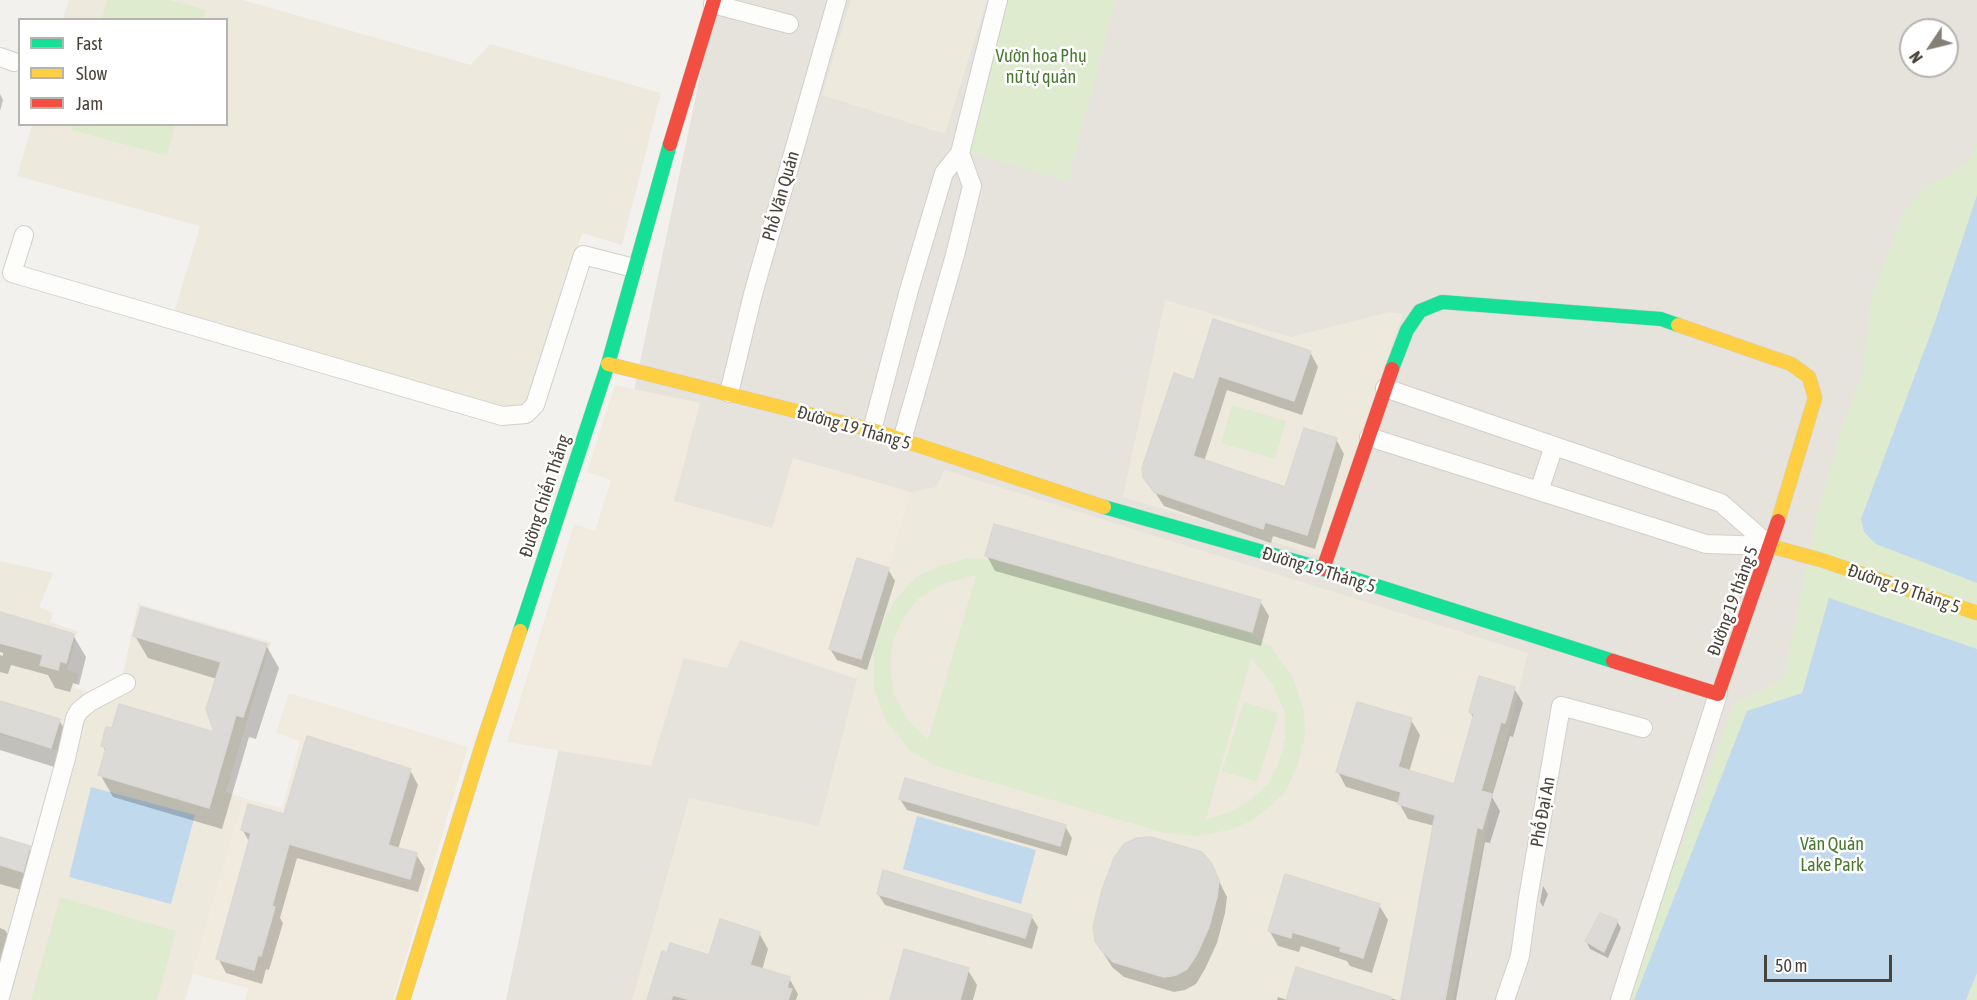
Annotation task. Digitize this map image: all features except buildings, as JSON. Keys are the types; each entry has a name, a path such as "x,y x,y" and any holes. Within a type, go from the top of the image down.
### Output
{"street":[{"name":"Phố Văn Quán","path":"729,393 753,294 837,0"},
{"path":"872,430 909,290 944,173 960,153 998,0"},
{"path":"713,2 789,24"},
{"name":"Đường Chiến Thắng","path":"403,1000 483,742 608,364 684,92 713,2"},
{"path":"902,440 955,255 972,186 960,153"},
{"path":"24,236 12,273 502,416 526,414 535,405 583,255 634,268"},
{"path":"1323,569 1407,330 1420,311 1442,302 1661,319 1791,363 1809,376 1815,398 1770,546"},
{"name":"Đường 19 Tháng 5","path":"608,364 872,430 1059,493 1323,569 1719,694"},
{"path":"1385,388 1722,503 1770,546"},
{"path":"1369,437 1706,544 1770,546"},
{"path":"1539,491 1554,446"},
{"name":"Đường 19 tháng 5","path":"1719,694 1770,546 1832,564"},
{"name":"Đường 19 Tháng 5","path":"1832,564 1977,613"},
{"path":"0,997 75,718 79,711 90,702 126,683"},
{"path":"1620,1000 1719,694"},
{"name":"Phố Đại An","path":"1505,1000 1521,956 1528,898 1561,706 1643,728"}],"shaded area":[{"path":"69,0 243,0 471,65 490,44 661,93 622,245 582,233 530,405 522,413 174,313 200,226 17,176 32,126 228,126 228,18 63,18"},
{"path":"716,0 1977,0 1977,1000 506,1000"},
{"path":"851,0 987,0 945,134 822,95"},
{"path":"1165,300 1291,337 1389,312 1403,314 1320,556 1123,497"},
{"path":"615,385 700,403 674,501 772,528 793,458 911,492 857,679 740,640 727,668 684,658 651,766 507,742 574,524 595,531 611,480 587,472"},
{"path":"945,470 1528,653 1494,790 1453,1000 632,1000 689,798 819,826 857,679 911,492 936,487"},
{"path":"0,561 53,573 39,607 53,613 50,622 78,631 67,670 79,674 75,688 105,697 121,683 138,604 271,642 226,792 244,798 185,1000 7,1000 77,756 0,735"},
{"path":"289,693 468,747 393,1000 245,1000 248,988 193,974 244,798 282,808 300,741 276,733"},
{"path":"0,837 33,847 3,955 0,954"}],"green space":[{"path":"107,0 169,0 206,10 204,18 102,18"},
{"name":"Vườn hoa Phụ nữ tự quản","path":"1001,0 1116,0 1068,181 964,151"},
{"path":"73,126 175,126 167,156 72,130"},
{"name":"Văn Quán Lake Park","path":"1977,145 1977,1000 1624,1000 1734,704 1783,680 1819,506 1843,423 1863,373 1871,298 1903,213 1926,187 1967,164"},
{"path":"1232,405 1286,421 1275,459 1221,443"},
{"path":"969,558 992,559 1248,633 1271,647 1293,678 1304,711 1305,735 1298,764 1286,791 1249,822 1229,830 1196,836 1165,833 936,766 911,751 886,721 874,689 873,652 882,623 895,600 916,577 939,566","holes":["976,576 928,740 908,720 894,694 890,664 893,641 902,620 918,599 940,585","1251,658 1272,683 1285,713 1286,737 1279,762 1268,784 1251,800 1228,813 1206,819"]},
{"path":"1244,702 1279,713 1257,782 1222,771"},
{"path":"60,897 176,931 157,1000 31,1000"}],"water":[{"path":"1977,195 1977,583 1876,544 1864,532 1861,519 1935,322"},
{"name":"Văn Quán Lake Park","path":"1829,598 1977,649 1977,973 1966,1000 1634,1000 1747,711 1802,693"},
{"path":"91,787 195,815 171,904 69,877"},
{"path":"917,816 1036,850 1021,904 903,869"}],"traffic: fast":[{"path":"520,631 608,364 670,144"},
{"path":"1392,369 1407,330 1420,311 1442,302 1661,319 1678,325"},
{"path":"1104,507 1323,569 1613,661"}],"traffic: slow":[{"path":"1678,325 1791,364 1809,377 1815,398 1778,521"},
{"path":"608,364 872,430 1104,507"},
{"path":"1770,546 1821,560 1977,613"},
{"path":"403,1000 520,631"}],"traffic: jam":[{"path":"670,144 714,0"},
{"path":"1323,569 1392,369"},
{"path":"1613,661 1718,694 1778,521"}]}
